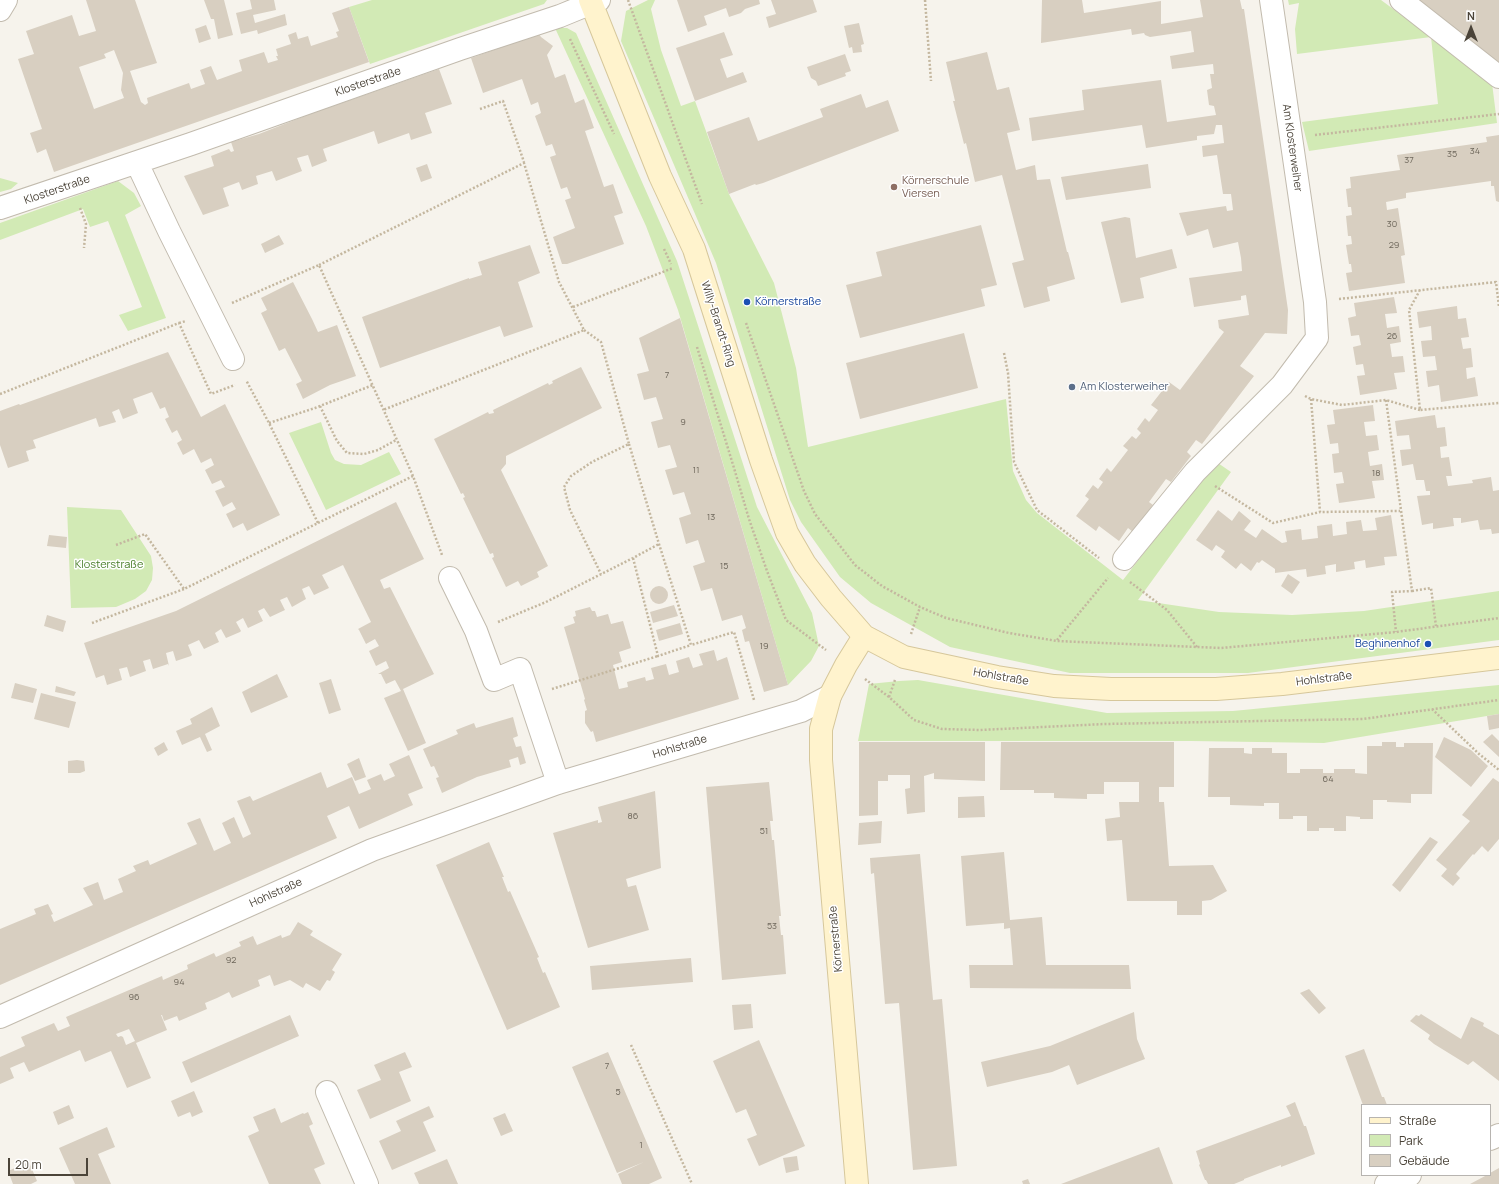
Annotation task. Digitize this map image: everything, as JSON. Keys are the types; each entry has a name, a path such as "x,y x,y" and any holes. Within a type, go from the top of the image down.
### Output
{"main road":[{"name":"Willy-Brandt-Ring","path":"593,1 660,176 694,249 761,460 787,533 805,564 831,598 864,636"},
{"name":"Hohlstraße","path":"864,636 904,657 997,677 1054,686 1111,689 1216,689 1282,684 1499,658"},
{"path":"830,696 846,664 864,636"},
{"name":"Körnerstraße","path":"830,696 821,729 821,760 856,1184"}],"street":[{"path":"0,10 6,0"},
{"name":"Am Klosterweiher","path":"1125,569 1195,472 1282,385 1317,338 1315,302 1271,0"},
{"path":"1401,0 1499,77"},
{"name":"Klosterstraße","path":"0,208 137,163 452,52 560,16 593,1"},
{"path":"137,163 233,359"},
{"path":"450,578 476,631 494,680 520,669 558,783"},
{"name":"Hohlstraße","path":"0,1017 372,850 558,783 801,711 830,696"},
{"path":"327,1092 367,1184"},
{"path":"1386,1184 1407,1176"}],"path":[{"path":"628,0 705,210"},
{"path":"925,0 931,81"},
{"path":"560,16 617,139"},
{"path":"480,110 503,101 524,163 560,282 584,330 601,342 629,444 691,646"},
{"path":"1291,138 1499,114"},
{"path":"210,313 319,265 524,163"},
{"path":"71,185 86,224 84,248"},
{"path":"573,307 672,268 664,247"},
{"path":"319,265 412,476 450,578"},
{"path":"1315,302 1420,289 1496,282 1499,307"},
{"path":"1420,289 1409,310 1420,410"},
{"path":"0,394 180,323 211,394 239,383"},
{"path":"746,323 804,492 815,514 855,565 889,589 920,607 946,618 1009,633 1057,641 1221,648 1396,632 1499,618"},
{"path":"383,410 584,330"},
{"path":"696,342 749,519 786,620 889,697 914,720 942,729 980,730 1105,724 1363,718 1499,700"},
{"path":"1004,353 1008,373 1014,462 1030,497 1037,510 1102,561"},
{"path":"233,359 270,423 318,523"},
{"path":"270,423 320,406 373,385"},
{"path":"1320,512 1310,399 1342,405 1386,400 1420,410 1499,403"},
{"path":"1386,400 1412,591"},
{"path":"320,406 337,441 347,452 364,454 378,450 396,440"},
{"path":"601,574 570,510 564,487 571,476 592,462 629,444"},
{"path":"92,623 184,589 412,476"},
{"path":"1227,494 1273,523 1320,512 1400,511"},
{"path":"116,545 145,534 184,589"},
{"path":"476,631 546,602 659,544"},
{"path":"633,558 658,656"},
{"path":"1125,569 1167,610 1197,647"},
{"path":"1057,641 1110,576"},
{"path":"1396,632 1392,592 1430,588 1436,626"},
{"path":"529,697 734,632 760,723"},
{"path":"1432,709 1479,754 1499,770"},
{"path":"631,1045 692,1184"}],"green space":[{"path":"372,0 547,0 544,4 370,64 349,7"},
{"path":"648,0 655,0 651,9 661,50 681,106 695,101 729,194 774,283 796,368 808,447 1006,399 1013,471 1026,500 1037,513 1123,580 1215,461 1231,472 1138,600 1219,612 1292,615 1364,611 1499,591 1499,640 1248,673 1070,673 950,647 871,603 840,577 801,522 790,500 716,263 621,41 626,11"},
{"path":"1288,0 1381,0 1431,37 1297,54 1295,29 1299,3 1289,5"},
{"path":"555,28 567,28 576,33 677,261 757,507 812,613 819,646 811,661 788,685 678,310 646,226"},
{"path":"1431,37 1492,83 1497,123 1309,151 1302,122 1438,104"},
{"path":"0,178 18,183 11,189 0,192"},
{"path":"118,181 134,193 141,206 125,215 166,318 128,331 119,315 142,307 108,221 90,227 83,209 0,240 0,223"},
{"path":"321,422 331,453 335,460 344,464 361,465 389,452 401,474 326,510 289,433"},
{"name":"Klosterstraße","path":"67,507 121,510 151,556 153,568 152,580 146,591 135,599 116,607 71,608"},
{"path":"918,680 1107,713 1233,711 1499,685 1499,714 1324,743 1191,741 858,741 869,684"}],"building":[{"path":"86,0 135,0 157,63 130,71 141,102 145,105 148,103 147,98 189,83 191,89 205,84 200,70 211,66 217,80 242,71 239,60 264,52 268,63 278,60 276,56 278,56 276,49 291,44 288,35 296,32 298,39 308,36 311,46 338,37 336,32 339,31 332,13 349,7 369,62 54,172 46,149 37,153 30,133 42,129 18,59 34,54 26,31 72,15 79,36 96,31","holes":["114,50 123,73 121,90 124,98 94,109 79,67 106,58 104,54"]},
{"path":"204,0 224,0 233,35 218,39 214,19 211,19"},
{"path":"250,0 274,0 276,10 253,15 255,23 285,14 287,25 258,34 257,30 241,34 236,13 252,9"},
{"path":"677,0 759,0 760,4 729,17 726,8 704,16 707,25 688,32"},
{"path":"771,0 813,0 817,12 769,28 766,17 776,14"},
{"path":"1042,0 1082,0 1084,13 1161,1 1161,24 1203,17 1200,0 1240,0 1242,9 1244,9 1288,310 1287,334 1265,333 1240,366 1254,376 1202,444 1196,440 1187,452 1191,456 1171,482 1166,479 1149,502 1153,505 1133,532 1128,528 1119,541 1099,526 1096,531 1076,516 1089,499 1085,496 1093,485 1098,489 1103,482 1099,479 1107,468 1111,472 1128,450 1123,446 1132,436 1136,439 1141,433 1137,429 1145,418 1149,422 1158,410 1151,405 1169,382 1180,390 1224,332 1219,328 1218,320 1249,315 1246,295 1241,296 1241,300 1194,307 1189,278 1242,271 1241,258 1238,242 1213,248 1208,229 1187,236 1179,213 1226,206 1227,211 1233,210 1231,194 1223,194 1217,155 1203,157 1202,146 1224,143 1222,125 1216,125 1214,134 1197,136 1197,140 1146,148 1142,125 1032,141 1029,118 1084,110 1082,90 1161,80 1167,122 1216,115 1214,106 1209,105 1207,90 1212,88 1210,74 1214,74 1213,64 1172,69 1170,56 1194,52 1191,31 1150,37 1144,33 1132,35 1131,29 1041,43"},
{"path":"1416,0 1499,0 1499,65"},
{"path":"859,23 864,44 861,45 862,52 853,53 852,47 849,48 844,26"},
{"path":"206,25 211,39 199,43 195,29"},
{"path":"724,32 733,55 720,59 727,78 743,72 747,82 695,101 676,48"},
{"path":"539,34 553,46 547,55 555,78 565,74 575,103 584,99 594,128 585,131 604,187 613,184 623,213 614,216 624,244 567,264 562,264 553,237 575,228 565,200 571,198 567,187 561,189 550,157 556,155 552,144 546,146 535,116 541,113 538,102 531,105 522,79 483,93 471,58"},
{"path":"987,52 997,90 1009,87 1020,130 1007,133 1016,170 1035,165 1037,180 1050,179 1067,252 1075,279 1047,287 1050,301 1024,308 1012,263 1024,260 1002,175 975,182 966,143 964,144 953,101 955,101 946,62"},
{"path":"845,54 851,71 845,73 846,76 818,86 816,81 811,78 807,67"},
{"path":"439,69 452,104 425,113 432,133 411,140 409,133 378,144 374,131 323,149 327,161 312,167 308,155 297,158 302,171 276,181 272,171 256,176 258,184 242,190 239,182 223,188 229,206 203,215 184,176 214,166 211,156 229,149 231,152 234,151 231,142 259,134 310,114"},
{"path":"861,94 866,108 888,100 899,131 763,183 755,184 729,194 707,132 749,117 758,141 823,117 820,109"},
{"path":"1499,135 1499,202 1496,201 1494,186 1491,186 1491,181 1406,193 1406,198 1386,202 1387,210 1398,208 1405,255 1401,256 1405,283 1349,291 1346,273 1352,272 1346,245 1352,244 1351,236 1348,236 1346,216 1352,215 1351,207 1348,207 1346,189 1351,188 1350,177 1400,170 1397,155 1487,142 1486,137"},
{"path":"427,164 432,178 421,182 416,168"},
{"path":"1148,164 1151,188 1066,200 1061,177"},
{"path":"1125,217 1130,218 1136,258 1172,249 1177,268 1140,278 1144,298 1121,303 1101,222"},
{"path":"981,225 997,285 981,289 985,306 860,338 846,285 882,276 876,252"},
{"path":"279,235 284,244 265,253 261,244"},
{"path":"530,245 540,273 518,282 533,327 504,337 500,326 380,368 362,317 469,278 482,275 478,262"},
{"path":"293,282 318,332 337,325 356,376 330,385 303,399 296,384 302,381 285,348 279,351 261,313 267,310 261,298"},
{"path":"1394,297 1397,313 1385,314 1387,328 1399,326 1401,342 1390,344 1392,357 1403,356 1405,372 1394,373 1397,389 1360,395 1357,376 1365,375 1363,364 1356,365 1353,347 1361,345 1359,335 1351,336 1348,318 1356,316 1354,303"},
{"path":"1457,306 1458,319 1466,318 1469,337 1461,338 1463,349 1471,348 1473,367 1466,368 1467,379 1475,377 1478,396 1441,402 1439,385 1428,387 1426,371 1437,370 1435,356 1423,357 1421,341 1432,340 1431,326 1419,328 1417,312"},
{"path":"680,318 788,685 764,692 749,641 745,642 742,630 746,628 742,615 722,621 712,588 701,591 693,566 705,562 698,540 686,544 679,518 691,514 684,492 673,495 665,470 677,467 670,445 658,448 651,422 663,419 656,397 644,400 637,374 649,371 639,338"},
{"path":"964,333 978,388 860,419 846,363"},
{"path":"168,352 201,417 225,404 280,515 247,531 243,523 233,528 226,514 236,509 232,502 223,507 215,491 225,487 221,480 212,484 205,470 214,465 211,458 201,463 194,449 183,455 177,443 182,440 177,430 172,433 165,419 169,417 165,407 160,409 152,392 133,399 138,413 123,419 119,409 112,412 116,422 99,427 96,418 33,440 36,448 26,451 29,461 8,468 0,445 0,411"},
{"path":"581,367 602,408 506,456 506,464 501,470 548,566 537,572 539,577 521,586 518,581 506,587 492,558 494,557 493,553 490,554 463,498 465,497 463,493 461,494 434,439 488,412 489,414 494,413 493,410 548,383 549,385 553,383 552,381"},
{"path":"1373,405 1375,421 1364,422 1366,436 1377,435 1379,450 1368,452 1370,466 1382,464 1384,480 1372,481 1375,498 1339,503 1336,484 1344,483 1342,472 1334,473 1332,454 1339,453 1338,443 1330,444 1327,425 1335,424 1333,410"},
{"path":"1435,415 1437,428 1445,427 1447,446 1440,447 1441,458 1449,457 1452,476 1446,476 1448,486 1473,483 1472,480 1491,477 1493,491 1499,490 1499,533 1492,534 1491,529 1480,530 1478,520 1461,523 1461,518 1453,518 1454,526 1433,529 1433,523 1422,525 1417,496 1430,495 1430,491 1426,491 1424,480 1416,480 1413,464 1402,466 1400,450 1411,449 1409,435 1397,436 1395,421"},
{"path":"396,502 424,559 380,580 384,589 390,587 434,674 403,689 426,743 408,751 384,698 401,691 395,680 386,684 381,674 378,674 389,668 386,661 376,666 369,651 379,646 375,639 366,644 358,629 371,622 343,565 322,575 329,588 314,595 309,586 302,589 306,599 292,607 287,597 280,600 285,610 270,617 264,608 258,611 263,621 248,628 243,618 236,622 241,631 240,632 226,638 221,629 215,633 219,642 204,649 199,640 188,645 192,655 191,656 176,661 173,651 166,653 169,666 168,664 153,669 150,659 143,661 146,671 130,677 127,667 119,669 122,680 107,685 104,675 96,678 84,643 176,611"},
{"path":"1218,510 1232,521 1239,511 1251,521 1244,530 1256,538 1262,529 1282,543 1287,542 1285,531 1301,529 1302,540 1318,538 1317,526 1332,524 1333,536 1347,534 1346,522 1361,520 1363,531 1377,530 1375,518 1391,515 1397,556 1384,557 1385,565 1366,568 1365,560 1354,562 1355,569 1336,572 1336,564 1325,566 1326,574 1307,577 1306,569 1275,573 1275,569 1262,560 1259,563 1257,562 1251,571 1241,563 1236,569 1221,557 1225,551 1216,545 1212,551 1196,540"},
{"path":"49,535 67,537 66,548 47,546"},
{"path":"1288,574 1300,582 1292,594 1281,586"},
{"path":"659,586 665,589 668,595 665,601 659,604 653,601 650,595 653,589"},
{"path":"674,605 678,616 653,623 650,612"},
{"path":"590,607 592,611 595,611 597,617 608,614 611,624 623,621 631,648 619,652 622,662 613,665 619,689 628,687 627,682 645,677 646,681 654,679 651,668 666,664 669,675 679,672 676,661 689,657 693,668 703,665 699,654 714,650 717,661 727,657 739,699 596,742 593,731 591,732 585,723 585,711 587,710 585,699 564,627 575,623 573,617 576,616 575,611"},
{"path":"47,615 66,621 63,632 44,626"},
{"path":"680,623 683,634 659,641 656,630"},
{"path":"277,674 288,697 251,713 242,692"},
{"path":"331,679 341,710 329,714 319,683"},
{"path":"15,683 37,689 33,703 11,698"},
{"path":"56,686 76,692 74,696 55,692"},
{"path":"41,693 76,702 69,728 34,719"},
{"path":"212,707 220,726 205,734 212,750 207,752 200,737 182,745 176,731 192,724 190,719"},
{"path":"1499,714 1499,728 1489,730 1487,716"},
{"path":"513,717 518,736 513,738 516,747 521,746 526,763 520,765 518,757 509,760 511,767 477,777 442,793 436,778 439,777 434,766 431,767 423,749 458,734 456,730 474,723 476,728"},
{"path":"1492,734 1499,741 1499,757 1483,742"},
{"path":"1444,737 1471,750 1488,766 1471,787 1435,757"},
{"path":"164,742 168,750 158,756 154,748"},
{"path":"859,742 985,742 985,781 934,779 934,773 924,776 925,812 907,814 905,789 910,788 910,775 888,775 888,781 878,781 878,815 859,816"},
{"path":"1001,742 1174,742 1174,787 1159,787 1159,802 1164,802 1169,866 1213,865 1227,891 1211,900 1202,901 1202,915 1177,915 1177,901 1127,901 1122,840 1107,841 1105,819 1120,817 1119,802 1139,802 1139,782 1104,782 1104,794 1087,794 1087,799 1054,798 1054,793 1034,793 1034,790 1000,790"},
{"path":"1382,742 1396,742 1396,747 1404,747 1404,743 1433,743 1432,794 1411,794 1411,803 1373,800 1373,819 1360,819 1360,817 1346,816 1346,831 1334,831 1334,828 1319,828 1319,831 1307,831 1307,816 1293,816 1293,819 1279,819 1279,803 1264,803 1264,806 1230,805 1230,797 1208,797 1209,748 1244,748 1244,753 1252,754 1252,748 1272,748 1272,753 1287,753 1287,773 1300,773 1300,769 1323,769 1323,773 1334,773 1334,769 1355,769 1355,773 1367,774 1367,746 1382,746"},
{"path":"409,755 423,788 408,794 413,805 359,829 349,806 327,816 337,838 0,985 0,929 36,914 34,909 48,904 53,914 51,915 54,922 93,905 83,888 98,882 104,900 123,892 118,879 136,871 133,866 148,860 150,865 197,844 187,823 200,818 214,851 231,843 222,823 234,817 243,838 251,834 237,801 250,796 253,801 321,772 327,788 352,777 359,794 371,789 367,780 381,774 384,781 395,776 389,764"},
{"path":"359,758 366,777 355,781 347,764"},
{"path":"68,761 84,761 85,771 80,773 68,773"},
{"path":"1493,778 1499,782 1499,839 1488,852 1482,846 1474,855 1473,854 1456,874 1460,878 1453,886 1441,876 1447,869 1436,860 1470,821 1462,815"},
{"path":"769,782 773,821 770,821 772,840 774,840 781,916 779,916 781,935 783,935 786,974 722,980 706,787"},
{"path":"655,791 661,868 626,879 628,887 636,885 649,930 588,948 553,833 598,820 598,823 602,822 598,807"},
{"path":"984,796 985,817 958,818 958,797"},
{"path":"882,821 881,843 858,845 859,823"},
{"path":"1430,837 1438,842 1400,892 1392,885"},
{"path":"489,842 504,877 502,877 508,892 510,891 539,957 537,958 543,973 545,972 560,1007 507,1030 436,865"},
{"path":"1004,852 1010,920 1042,917 1046,965 1129,965 1131,989 970,988 969,965 1013,965 1010,928 1004,929 1004,923 966,926 961,856"},
{"path":"920,854 933,1000 942,999 957,1166 913,1170 899,1003 885,1004 874,873 871,874 870,858"},
{"path":"298,922 313,931 310,935 342,954 332,970 335,972 330,981 327,980 320,991 306,983 303,988 290,980 274,986 270,975 258,980 260,986 232,998 229,992 205,1003 207,1009 179,1021 177,1016 164,1021 161,1015 167,1030 136,1043 151,1078 127,1088 111,1051 85,1062 80,1050 29,1072 24,1062 10,1068 14,1078 0,1084 0,1057 25,1046 21,1037 54,1023 58,1031 70,1026 66,1017 162,976 163,980 188,969 187,965 214,953 216,957 241,946 239,942 253,936 257,945 281,935 282,938 290,935","holes":["129,1029 135,1041 126,1045 123,1037 118,1037 116,1034"]},
{"path":"691,958 693,982 592,990 590,966"},
{"path":"1309,989 1326,1008 1319,1014 1300,993"},
{"path":"751,1004 753,1028 734,1030 732,1005"},
{"path":"1134,1012 1137,1039 1145,1059 1077,1085 1069,1065 1052,1072 987,1087 981,1062 1050,1046"},
{"path":"1421,1014 1461,1039 1471,1017 1484,1023 1483,1026 1499,1035 1499,1081 1473,1061 1468,1065 1428,1039 1430,1035 1410,1021 1416,1015 1419,1016"},
{"path":"290,1015 299,1036 191,1083 182,1062"},
{"path":"759,1040 805,1146 759,1166 747,1139 757,1135 746,1109 736,1113 713,1061"},
{"path":"1364,1049 1382,1097 1384,1097 1387,1104 1363,1104 1345,1056"},
{"path":"405,1052 412,1067 399,1072 411,1101 370,1119 357,1090 381,1080 374,1065"},
{"path":"608,1052 662,1178 649,1184 622,1184 618,1174 644,1162 617,1173 572,1067"},
{"path":"194,1091 203,1112 192,1117 190,1112 178,1117 171,1101"},
{"path":"1295,1102 1304,1126 1306,1126 1315,1154 1281,1167 1281,1165 1234,1184 1208,1184 1199,1165 1196,1151 1291,1116 1286,1106"},
{"path":"69,1105 74,1118 58,1125 53,1112"},
{"path":"429,1106 434,1117 423,1122 436,1151 392,1170 379,1141 401,1131 396,1121"},
{"path":"275,1108 281,1123 308,1112 313,1124 309,1126 325,1164 314,1169 321,1184 269,1184 248,1136 259,1131 253,1117"},
{"path":"505,1113 513,1131 501,1136 493,1118"},
{"path":"107,1127 115,1147 98,1154 111,1184 75,1184 59,1148"},
{"path":"1159,1147 1173,1184 1061,1184"},
{"path":"797,1156 799,1170 786,1173 783,1158"},
{"path":"447,1159 458,1184 419,1184 414,1173"},
{"path":"29,1162 37,1181 31,1184 13,1184 8,1171"},
{"path":"1499,1168 1499,1184 1470,1184 1485,1176 1491,1176 1491,1172"},
{"path":"1028,1179 1030,1184 1023,1184 1022,1181"}],"place":[{"name":"Körnerschule Viersen","path":"894,187"},
{"name":"Körnerstraße","path":"747,302"},
{"name":"Am Klosterweiher","path":"1072,387"},
{"name":"Beghinenhof","path":"1428,644"}]}
